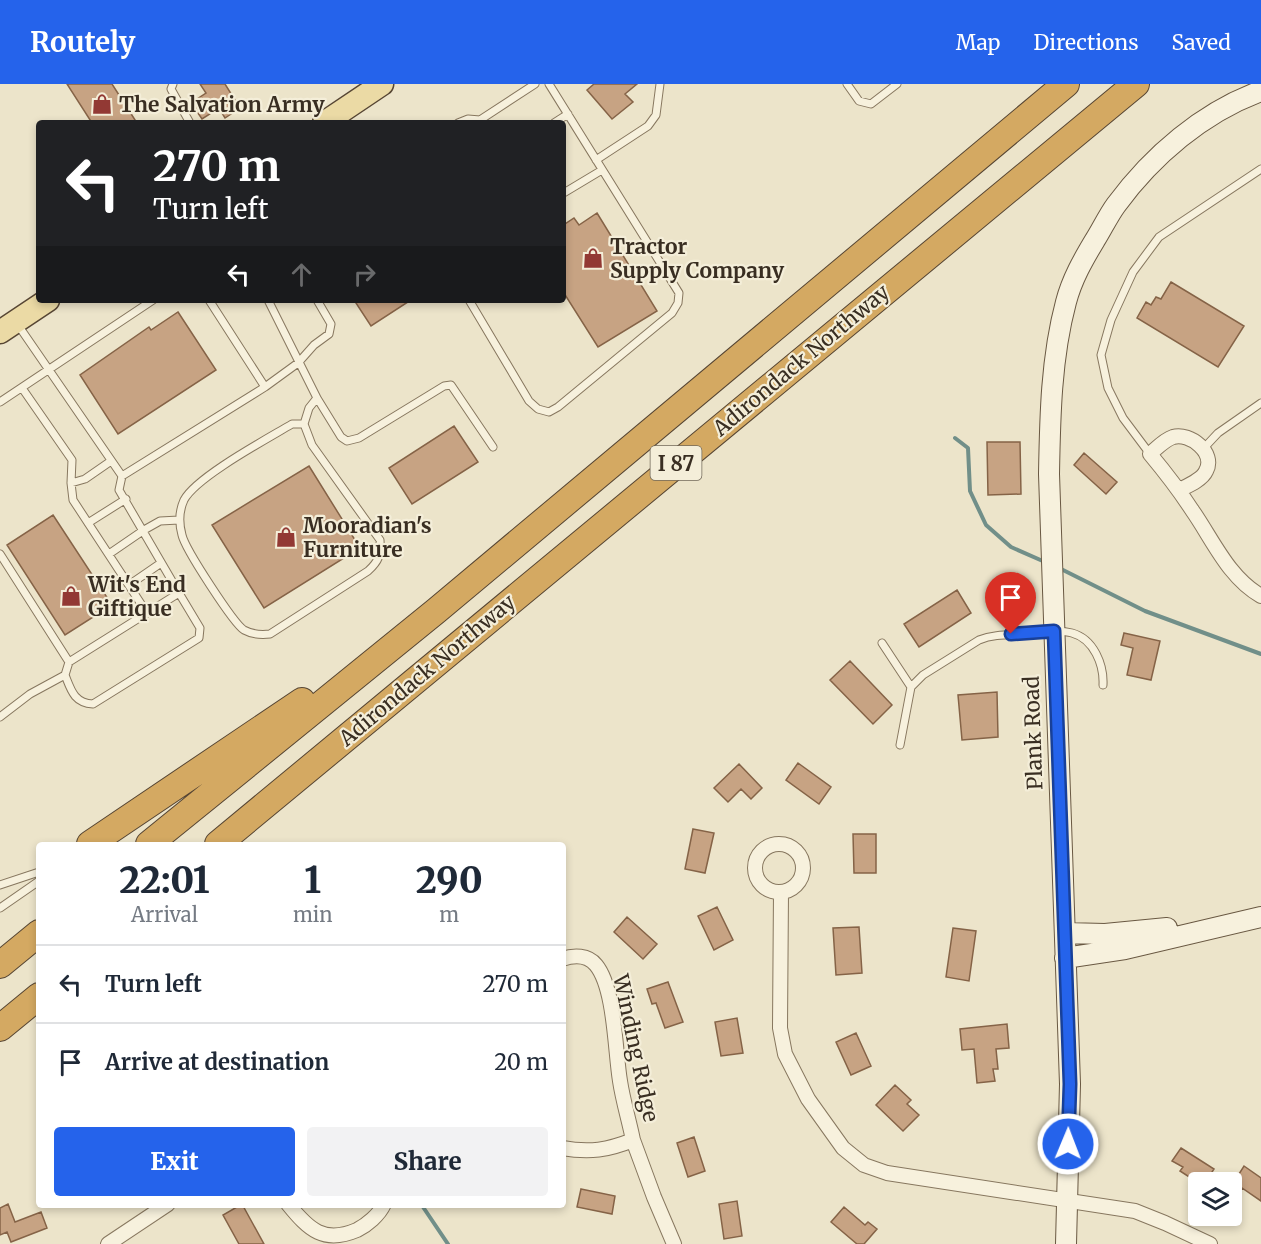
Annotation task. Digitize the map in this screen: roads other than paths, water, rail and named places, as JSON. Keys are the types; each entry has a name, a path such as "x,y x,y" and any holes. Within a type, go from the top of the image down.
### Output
{"highway":[{"name":"Adirondack Northway","path":"151,842 436,610 1065,84"},
{"name":"Adirondack Northway","path":"220,842 1136,84"},
{"path":"93,842 436,610"},
{"path":"0,965 36,935"},
{"path":"0,1028 36,998"}],"main road":[{"path":"328,120 372,87"},
{"path":"8,327 44,303"}],"street":[{"name":"Plank Road","path":"1066,1244 1070,1084 1049,474 1050,427 1057,347 1066,303 1077,271 1115,206 1147,168 1178,140 1212,114 1261,91"},
{"path":"1179,490 1206,472 1208,465 1203,449 1192,440 1181,436 1163,442 1150,454 1179,490 1230,569 1243,583 1261,596"},
{"path":"781,892 780,1028 785,1054 808,1099 843,1148 864,1165 888,1173 1135,1211 1210,1244"},
{"path":"1065,958 1125,949 1206,928 1261,917"},
{"path":"1065,933 1105,934 1167,928 1206,928"},
{"name":"Winding Ridge","path":"566,958 586,957 596,964 605,981 620,1083 633,1140 674,1244"},
{"name":"Winding Ridge","path":"566,1149 580,1151 610,1149 633,1140"},
{"path":"108,1244 162,1208"},
{"path":"292,1208 311,1229 324,1237 336,1239 344,1238 362,1228 382,1208"}],"lane":[{"path":"173,84 171,88 188,120"},
{"path":"484,120 535,84"},
{"path":"471,303 529,400 538,409 549,412 672,313 678,303 679,293 549,84"},
{"path":"596,160 648,126 656,116 660,84"},
{"path":"847,84 859,101 871,104 897,84"},
{"path":"559,120 568,114"},
{"path":"1150,454 1123,417 1108,388 1101,355 1111,320 1132,272 1159,237 1261,169"},
{"path":"566,192 602,170"},
{"path":"0,402 148,303"},
{"path":"211,303 265,387"},
{"path":"269,303 317,398 341,436 347,441 359,438 444,386 451,386 494,447"},
{"path":"179,593 69,662 65,675 75,697 83,704 93,704 199,638 200,628 119,490 122,476 265,387 298,363 314,345 329,334 331,324 319,303"},
{"path":"8,327 49,369 122,476"},
{"path":"22,387 72,460 71,483 74,500 147,613"},
{"path":"303,424 292,424 200,482 184,500 179,520 182,538 197,567 242,629 255,635 270,634 368,571 378,562 381,553 380,540 312,445 303,424 309,408 317,398"},
{"path":"1203,449 1218,433 1261,403"},
{"path":"71,483 85,479 111,461"},
{"path":"88,523 126,499"},
{"path":"109,554 160,521 179,520"},
{"path":"0,555 69,662"},
{"path":"129,585 161,563"},
{"path":"900,745 911,687 923,675 979,640 998,635 1054,631 1073,633 1090,644 1097,654 1104,674 1103,686"},
{"path":"882,643 911,687"},
{"path":"0,717 30,694 65,675"},
{"path":"0,885 36,873"},
{"path":"0,908 36,883"}],"waterway":[{"path":"955,438 968,448 970,491 986,525 1011,547 1045,562"},
{"path":"1057,567 1145,611 1261,654"},
{"path":"424,1208 448,1244"}],"place":[{"name":"The Salvation Army","path":"102,104"},
{"name":"Tractor Supply Company","path":"593,258"},
{"name":"Mooradian's Furniture","path":"286,537"},
{"name":"Wit's End Giftique","path":"71,596"}]}
